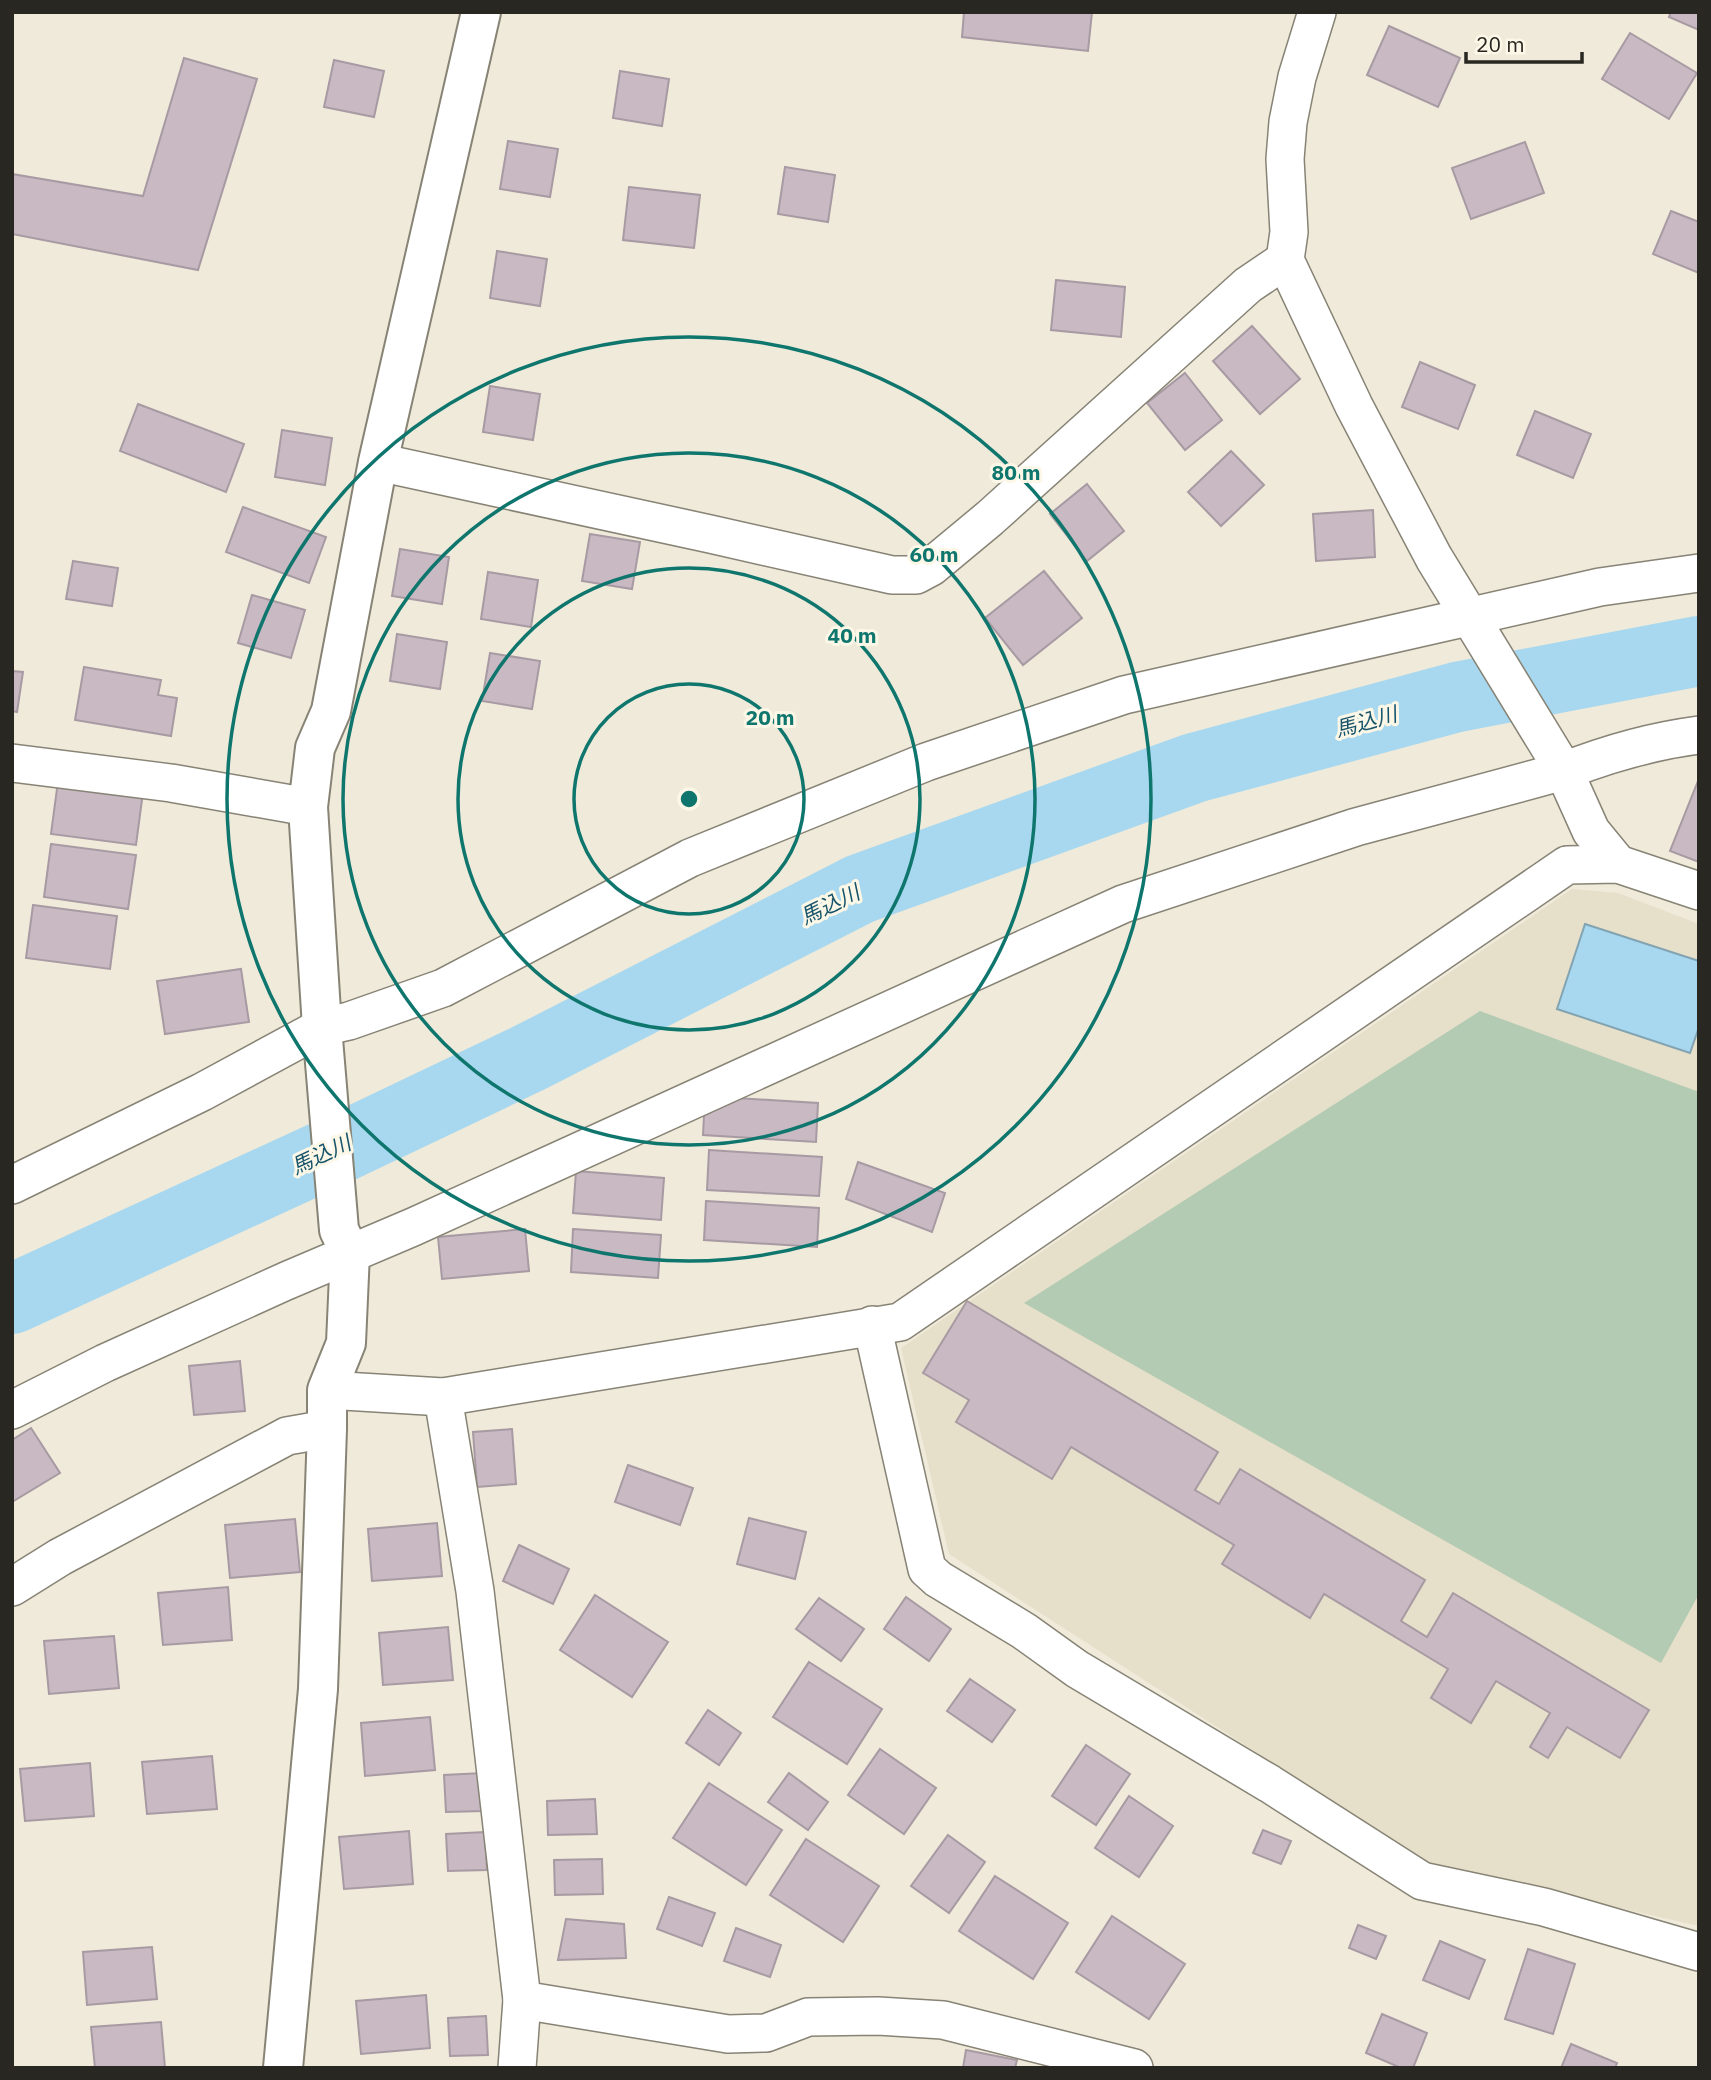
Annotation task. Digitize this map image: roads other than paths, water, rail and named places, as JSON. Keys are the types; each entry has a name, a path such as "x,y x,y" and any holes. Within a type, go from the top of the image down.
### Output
{"street":[{"path":"284,2068 318,1689 327,1390 345,1343 344,1241 324,1038 308,807 315,748 331,710 378,462 481,12"},
{"path":"1317,12 1297,77 1288,122 1285,159 1289,232 1285,260 1354,406 1434,558 1564,771 1591,831 1618,863"},
{"path":"378,462 892,575 916,575 931,567 990,518 1248,285 1285,260"},
{"path":"12,1185 202,1091 324,1038 349,1021 443,988 690,858 926,762 1124,695 1600,587 1699,573"},
{"path":"12,1410 344,1241 414,1227 1123,904 1356,827 1564,771 1592,760 1699,735"},
{"path":"12,763 171,783 308,807"},
{"path":"327,1390 443,1396 900,1322 1567,866 1618,863 1699,891"},
{"path":"872,1325 927,1569 938,1579 1024,1631 1077,1669 1270,1784 1422,1881 1544,1907 1699,1952"},
{"path":"443,1396 475,1591 522,2000 517,2068"},
{"path":"12,1587 60,1558 287,1436 327,1429"},
{"path":"522,2000 728,2034 766,2033 808,2017 877,2016 943,2020 1134,2068"}],"water":[{"path":"1585,924 1699,961 1699,1027 1690,1053 1557,1009"}],"waterway":[{"name":"馬込川","path":"12,1299 527,1059 860,889 1194,768 1457,697 1699,651"}]}
